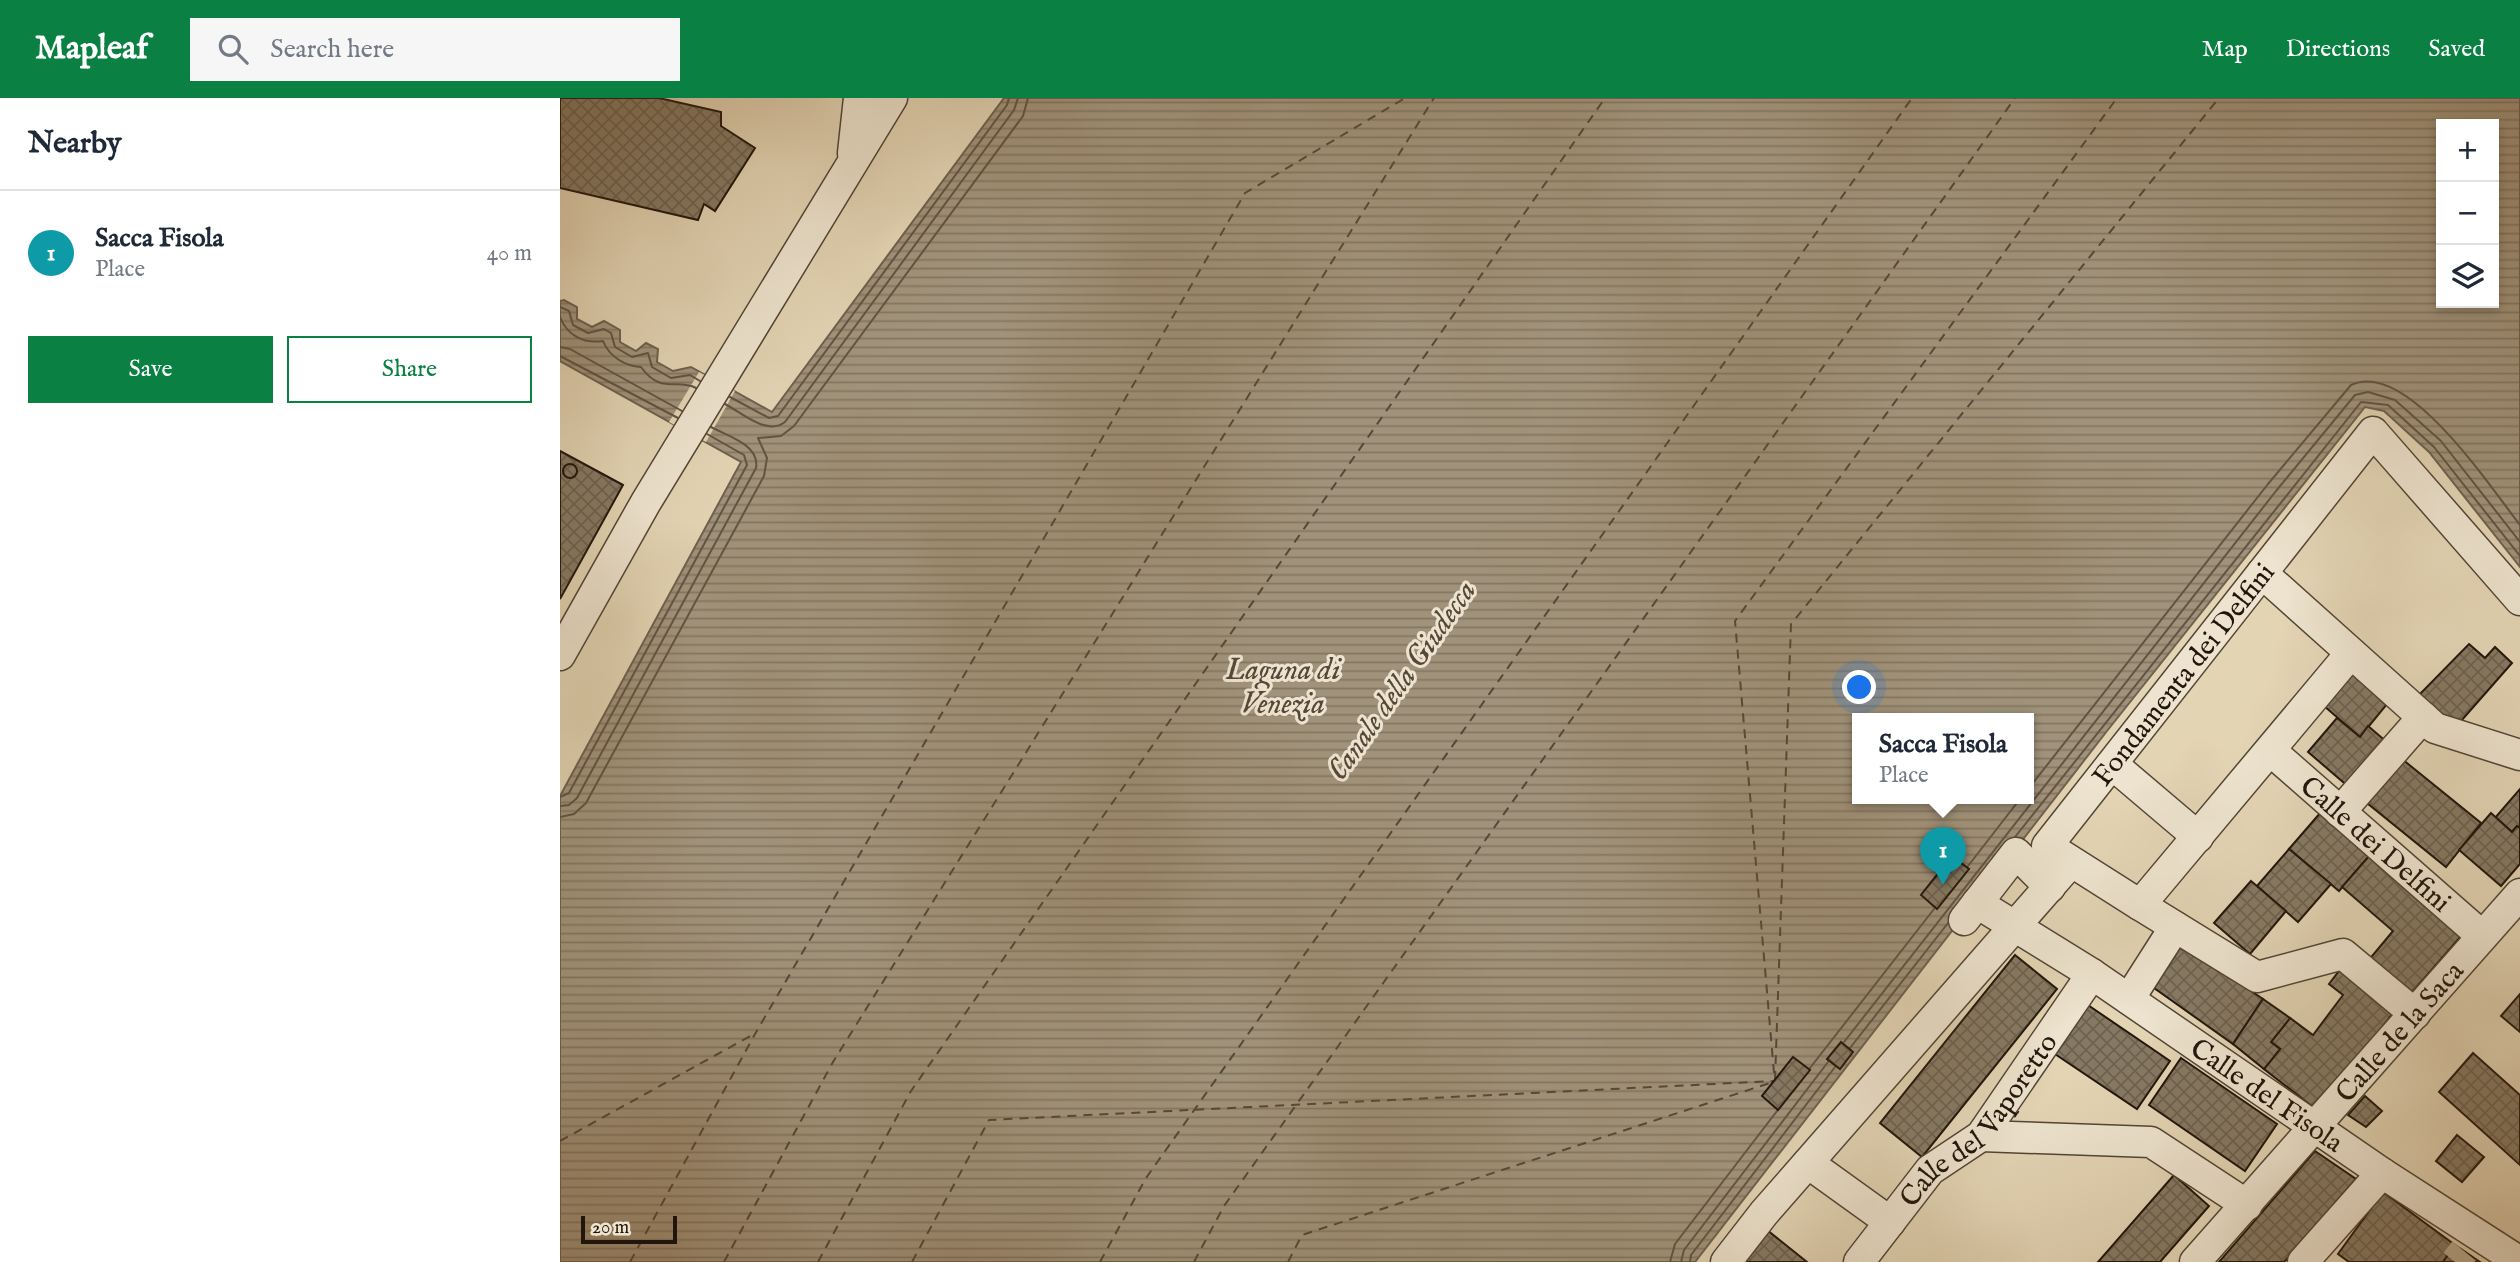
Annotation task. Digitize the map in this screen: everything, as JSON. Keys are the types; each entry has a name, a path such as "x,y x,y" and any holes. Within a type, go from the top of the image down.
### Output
{"street":[{"path":"851,165 859,98"},
{"path":"560,655 646,502 892,98"},
{"name":"Fondamenta dei Delfini","path":"2414,1014 2343,954 2257,977 2047,846 2373,432 2520,600"},
{"path":"2262,573 2435,728 2520,755"},
{"path":"2140,905 2351,653"},
{"path":"2340,811 2423,717"},
{"name":"Calle dei Delfini","path":"2271,751 2483,936"},
{"path":"2112,764 2198,837"},
{"name":"Calle del Fisola","path":"2050,887 2017,853 1970,912 2015,925 2317,1126 2470,1242 2520,1262"},
{"path":"1726,1262 1764,1213 2071,862"},
{"name":"Calle de la Saca","path":"2195,1262 2520,894"},
{"path":"2129,999 2175,927"},
{"name":"Calle del Vaporetto","path":"1859,1262 1930,1170 1981,1136 2092,974"},
{"path":"1981,1136 2151,1142 2247,1205"},
{"path":"1808,1163 1890,1222"},
{"path":"2317,1257 2382,1173"}],"water":[{"name":"Laguna di Venezia","path":"1004,98 2520,98 2520,567 2429,452 2384,411 2365,407 2107,731 1695,1262 560,1262 560,796 741,462 560,361 560,301 564,300 577,307 577,319 592,327 604,321 620,330 620,342 636,351 646,343 658,349 657,362 673,371 691,367 772,412"}],"pier":[{"path":"699,372 735,391 706,442 669,422"}],"building":[{"path":"560,98 659,98 721,112 721,126 755,148 715,211 704,204 698,220 560,188"},
{"path":"560,451 623,485 560,599"},
{"path":"570,464 575,466 575,476 570,478 565,476 563,471 565,466"},
{"path":"2469,644 2485,658 2495,647 2512,663 2454,729 2419,695"},
{"path":"2349,662 2392,698 2360,737 2317,700"},
{"path":"2337,718 2360,737 2368,726 2388,743 2350,788 2308,752"},
{"path":"2402,759 2481,823 2446,867 2367,803"},
{"path":"2520,789 2520,828 2517,826 2512,832 2495,818"},
{"path":"2321,812 2370,855 2339,891 2289,849"},
{"path":"2491,813 2512,832 2517,826 2520,828 2520,864 2501,886 2459,850"},
{"path":"2289,849 2331,884 2298,922 2257,886"},
{"path":"2370,855 2462,935 2409,996 2368,961 2393,931 2342,887"},
{"path":"1952,856 1969,869 1937,909 1921,895"},
{"path":"2251,881 2286,911 2250,954 2214,923"},
{"path":"2177,941 2263,999 2233,1044 2147,983"},
{"path":"2015,955 2057,989 1922,1157 1880,1123"},
{"path":"2342,967 2396,1009 2318,1111 2264,1069 2280,1049 2271,1042 2290,1018 2313,1035 2343,995 2329,984"},
{"path":"2520,994 2520,1032 2501,1016"},
{"path":"2263,999 2290,1018 2271,1042 2280,1049 2264,1069 2233,1044"},
{"path":"2082,1001 2170,1061 2137,1109 2049,1050"},
{"path":"1841,1042 1853,1052 1840,1069 1827,1059"},
{"path":"2473,1053 2520,1095 2520,1165 2439,1092"},
{"path":"1793,1057 1810,1070 1778,1110 1762,1096"},
{"path":"2181,1058 2277,1124 2245,1171 2149,1105"},
{"path":"2365,1096 2382,1111 2366,1127 2348,1115"},
{"path":"2457,1135 2484,1157 2462,1182 2436,1161"},
{"path":"2315,1151 2356,1179 2336,1202 2338,1204 2284,1262 2219,1262"},
{"path":"2174,1175 2209,1206 2160,1262 2098,1262"},
{"path":"2383,1192 2455,1245 2443,1262 2349,1262 2338,1254"},
{"path":"1767,1230 1807,1262 1742,1262"},
{"path":"2455,1245 2464,1251 2480,1262 2443,1262"}],"ferry route":[{"path":"630,1262 755,1034 1245,193 1405,98"},
{"path":"724,1262 833,1062 1434,98"},
{"path":"818,1262 911,1091 1605,98"},
{"path":"1100,1262 1146,1178 1912,98"},
{"path":"1194,1262 1224,1206 2015,98"},
{"path":"1774,1073 1735,621 2117,98"},
{"path":"1775,1080 1791,624 2219,98"},
{"path":"560,1141 754,1034"},
{"path":"912,1262 989,1120 1774,1081"},
{"path":"1288,1262 1302,1235 1770,1083"}],"tunnel":[{"path":"2455,1262 2464,1251"}],"place":[{"name":"Sacca Fisola","path":"1943,885"}],"water label":[{"name":"Canale della Giudecca","path":"1401,680"}]}
